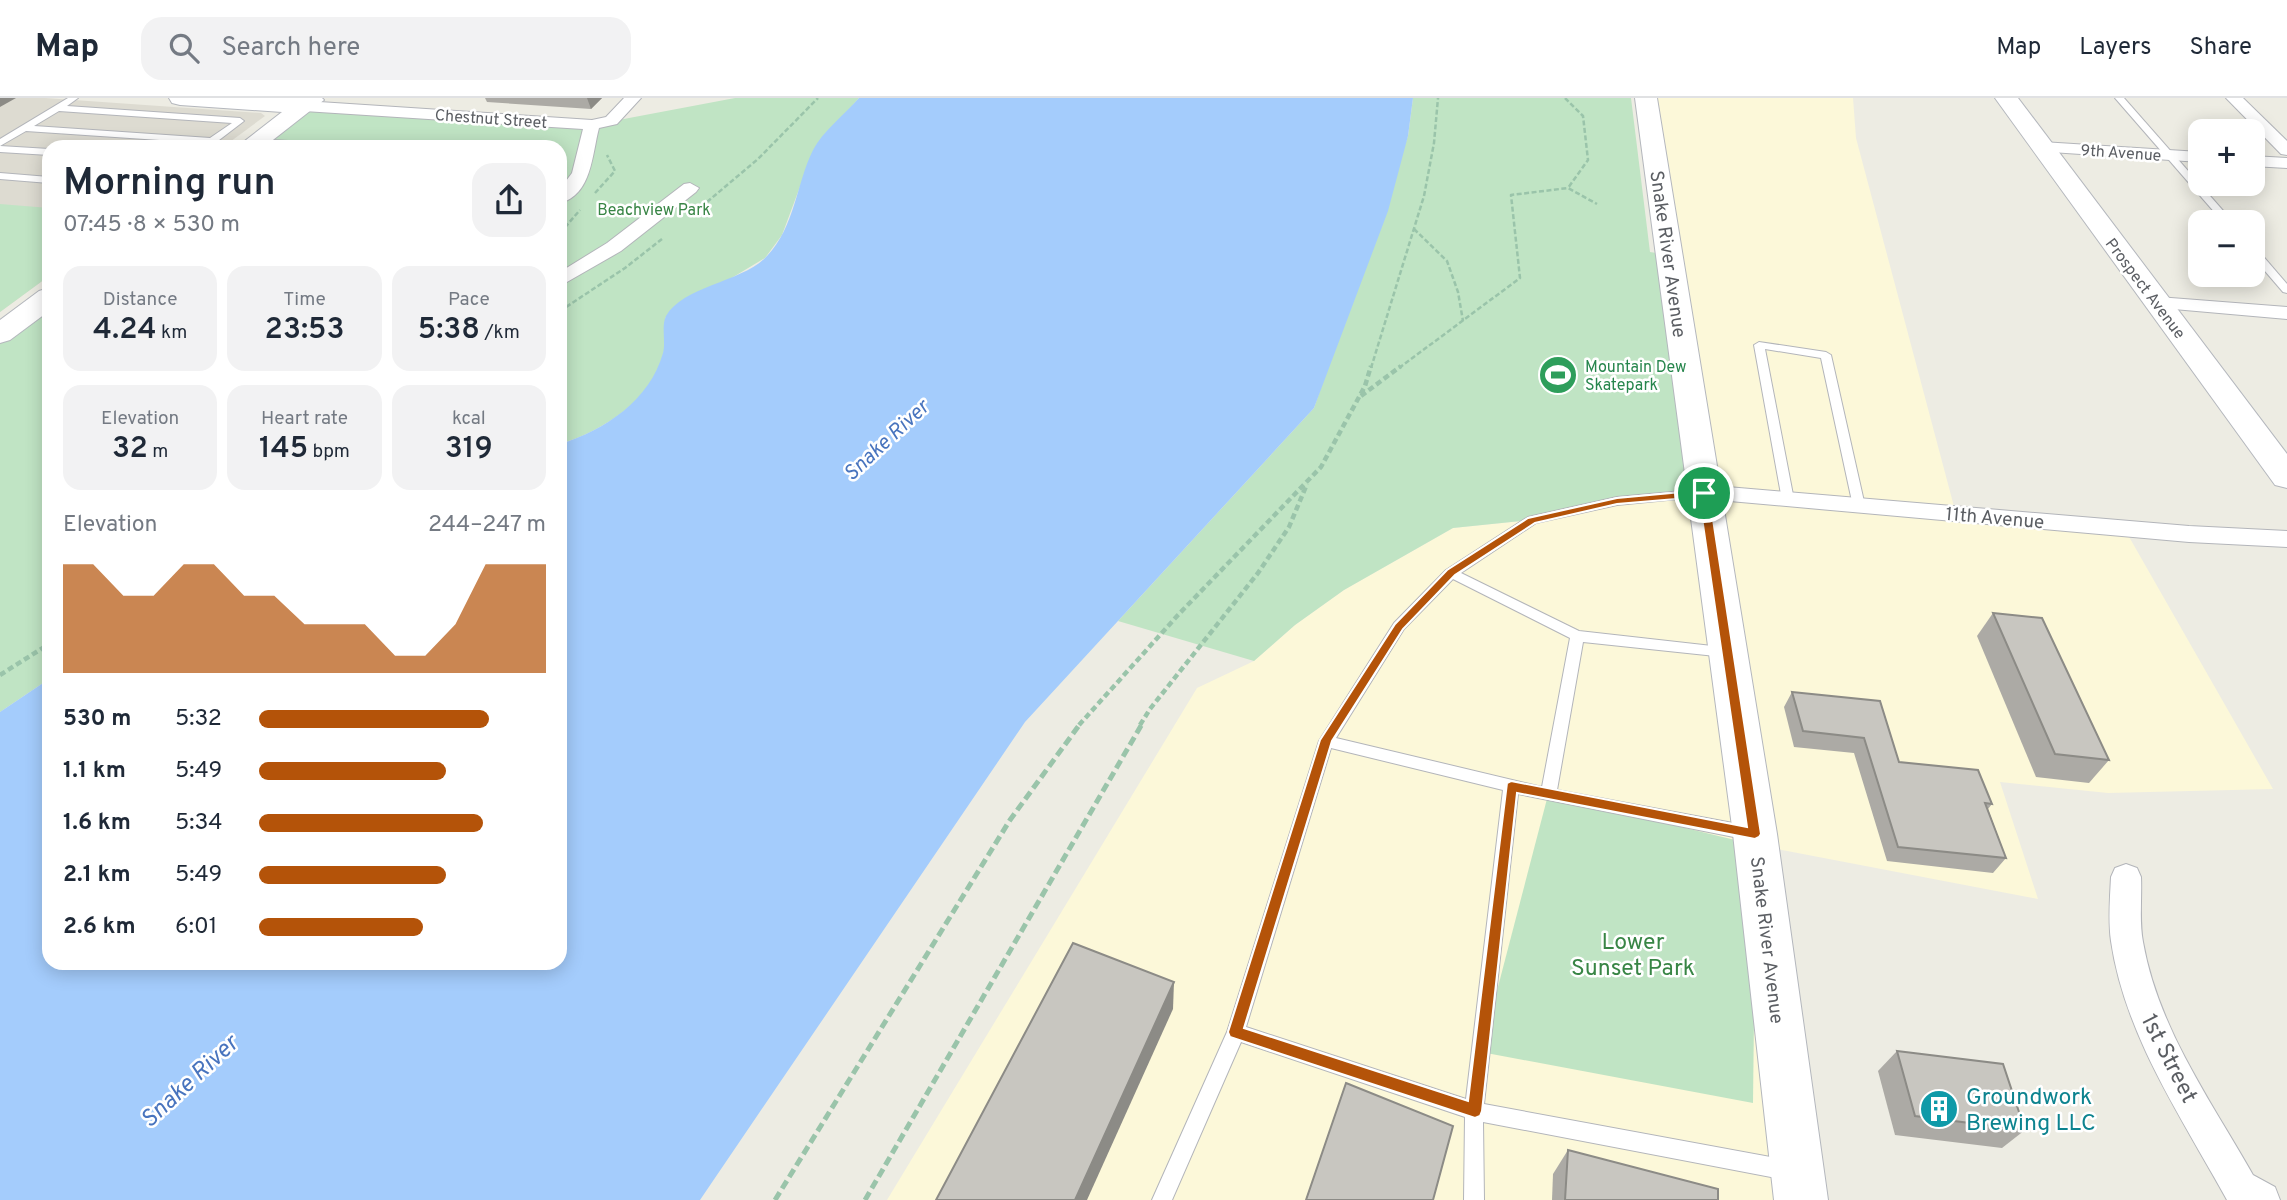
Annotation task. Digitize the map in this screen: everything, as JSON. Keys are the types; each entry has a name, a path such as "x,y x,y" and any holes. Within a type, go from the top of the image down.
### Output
{"main road":[{"name":"Chestnut Street","path":"180,98 309,102"},
{"name":"Snake River Avenue","path":"1646,98 1755,834 1800,1186"},
{"name":"Prospect Avenue","path":"2006,98 2287,477"},
{"path":"258,140 309,102"},
{"path":"0,334 42,302"}],"street":[{"path":"421,113 445,98"},
{"path":"567,191 580,178 587,160 586,144 592,125 611,121 634,98"},
{"path":"2234,98 2287,150"},
{"name":"Chestnut Street","path":"309,102 592,125"},
{"name":"9th Avenue","path":"2042,147 2188,157"},
{"path":"2265,162 2287,163"},
{"path":"567,276 614,247 690,188"},
{"path":"2158,303 2287,313"},
{"name":"11th Avenue","path":"1704,493 2189,534 2287,538"},
{"name":"1st Street","path":"2126,877 2126,939 2134,980 2151,1028 2251,1194"}],"lane":[{"path":"0,143 74,98"},
{"path":"2119,98 2218,210"},
{"path":"57,108 240,121 214,140"},
{"path":"24,128 162,140"},
{"path":"0,149 42,152"},
{"path":"0,176 42,179"},
{"path":"2265,265 2287,290"},
{"path":"1788,500 1759,345 1826,355 1859,506"},
{"path":"1162,1200 1236,1032 1326,740 1399,626 1451,573 1532,520 1617,501 1704,493"},
{"path":"1451,573 1577,636 1728,653"},
{"path":"1548,795 1577,636"},
{"path":"1326,740 1548,795 1755,834"},
{"path":"1474,1200 1475,1111 1511,786"},
{"path":"1236,1032 1475,1111 1800,1186"}],"path":[{"path":"775,1200 1010,820 1080,724 1178,615 1321,467 1365,386 1424,196 1434,143 1438,98"},
{"path":"1564,98 1583,116 1588,160 1568,188"},
{"path":"1359,398 1520,278 1511,195 1568,188 1597,204"},
{"path":"1414,229 1447,261 1458,292 1463,320"},
{"path":"865,1200 1150,709 1258,573 1289,527 1308,480"},
{"path":"0,675 42,648"}],"shaded area":[{"path":"0,98 45,98 261,113 265,116 232,140 42,140 42,281 0,312"},
{"path":"1646,98 1853,98 1856,138 1956,514 2124,528 2273,789 2108,793 2000,782 2038,899 1756,845 1801,1200 887,1200 1197,688 1254,661 1295,625 1344,590 1453,528 1532,520 1617,501 1704,493"}],"green space":[{"name":"Beachview Park","path":"735,98 859,98 814,149 782,235 765,258 665,318 665,347 650,384 624,411 609,422 567,441 567,140 258,140 304,106 592,125"},
{"path":"1413,98 1631,98 1650,252 1669,255 1704,493 1617,501 1532,520 1453,528 1344,590 1295,625 1254,661 1118,621 1314,408 1408,136"},
{"path":"0,204 42,207 42,281 0,312"},
{"path":"42,302 42,684 0,712 0,334"},
{"name":"Lower Sunset Park","path":"1548,795 1756,845 1753,1103 1481,1052"}],"water":[{"name":"Snake River","path":"859,98 1413,98 1408,136 1388,211 1314,408 1025,722 700,1200 0,1200 0,712 42,684 42,970 567,970 567,442 609,421 637,399 657,370 664,349 666,316 674,306 699,291 743,273 766,257 783,233 807,163 828,129"}],"building":[{"path":"1993,613 2042,618 2109,760 2055,754"},
{"path":"1792,692 1880,701 1899,762 1978,770 1992,804 1985,803 2006,858 1898,847 1864,738 1803,731"},
{"path":"1073,943 1174,982 1075,1200 936,1200"},
{"path":"1897,1051 2003,1064 2025,1130 1915,1116"},
{"path":"1346,1083 1453,1126 1433,1200 1306,1200"},
{"path":"1568,1150 1718,1189 1718,1200 1565,1200"}],"place":[{"name":"Mountain Dew Skatepark","path":"1558,375"},
{"name":"Groundwork Brewing LLC","path":"1939,1109"}],"route":[{"path":"1704,493 1755,834 1511,786 1475,1111 1236,1032 1326,740 1399,626 1451,573 1532,520 1617,501 1704,493"}]}
